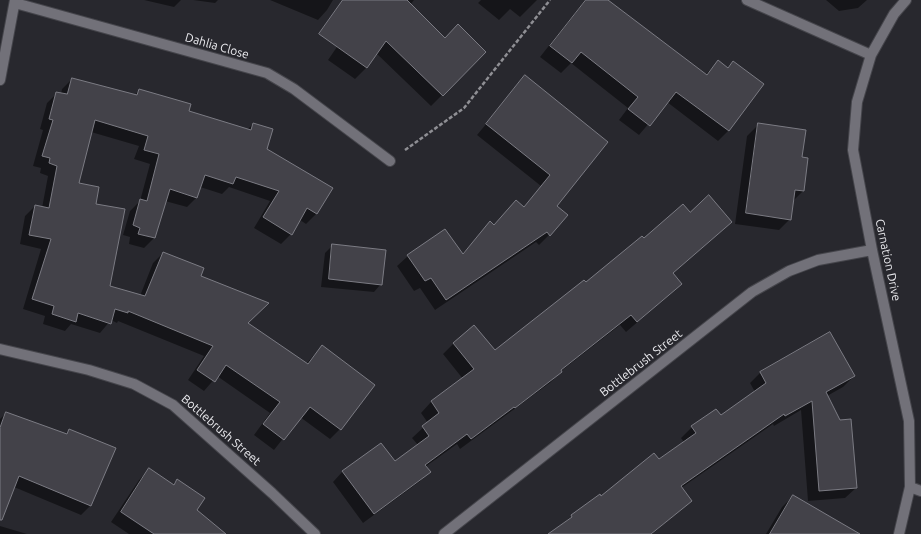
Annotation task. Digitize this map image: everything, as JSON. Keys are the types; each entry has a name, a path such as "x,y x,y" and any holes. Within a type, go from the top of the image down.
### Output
{"street":[{"path":"747,0 871,55"},
{"name":"Carnation Drive","path":"899,534 910,487 909,421 872,250 853,150 857,102 871,55 894,14 906,0"},
{"name":"Dahlia Close","path":"15,2 267,73 294,89 390,161"},
{"path":"0,80 15,2"},
{"name":"Bottlebrush Street","path":"444,534 752,292 789,271 818,260 872,250"},
{"name":"Bottlebrush Street","path":"0,349 89,370 134,384 173,405 272,493 315,534"},
{"path":"910,487 921,491"}],"path":[{"path":"390,161 464,108 550,0"}],"building":[{"path":"343,0 407,0 445,38 458,24 486,52 443,96 386,41 367,68 319,34"},
{"path":"586,0 608,0 707,75 718,60 728,68 733,61 764,84 729,131 676,92 650,126 628,109 638,97 581,52 572,63 550,46"},
{"path":"525,75 608,142 557,206 568,215 550,236 547,232 446,300 431,278 425,281 407,255 445,229 463,254 490,221 494,225 516,200 524,207 550,175 486,124"},
{"path":"72,78 137,95 139,89 191,104 189,111 251,130 253,123 273,129 267,149 333,188 317,214 307,208 292,235 263,217 279,191 236,177 233,184 205,175 197,198 170,189 155,238 138,234 140,228 133,225 140,199 147,201 159,154 144,150 148,136 95,120 79,183 99,187 96,204 125,209 110,286 145,296 163,252 204,268 201,276 269,303 248,323 308,364 322,345 375,385 341,430 310,407 284,440 263,424 280,402 226,365 215,382 197,370 213,346 128,311 128,313 115,309 111,324 78,313 76,322 52,314 54,306 32,299 51,239 29,235 35,205 49,208 57,166 49,163 50,158 42,156 53,120 49,119 56,92 67,94"},
{"path":"758,123 806,130 802,157 808,158 804,191 795,190 791,220 746,213"},
{"path":"709,195 732,222 673,273 682,284 637,322 631,315 561,370 562,372 471,439 467,434 425,465 431,472 374,514 342,471 381,443 395,461 429,436 422,426 439,413 431,401 474,369 453,343 474,325 495,350 584,280 586,282 642,236 644,238 683,204 690,212"},
{"path":"332,244 386,250 382,285 329,279"},
{"path":"830,332 855,376 826,392 840,420 851,419 857,488 819,491 812,401 785,416 784,414 681,486 692,501 651,534 548,534 600,494 601,496 654,453 659,459 696,433 691,426 716,409 721,415 766,383 760,372"},
{"path":"6,412 67,434 69,429 116,448 91,506 19,476 2,520 0,520 0,428"},
{"path":"149,468 174,485 177,479 205,498 197,510 226,534 154,534 121,512"},
{"path":"793,495 860,534 770,534"}]}
